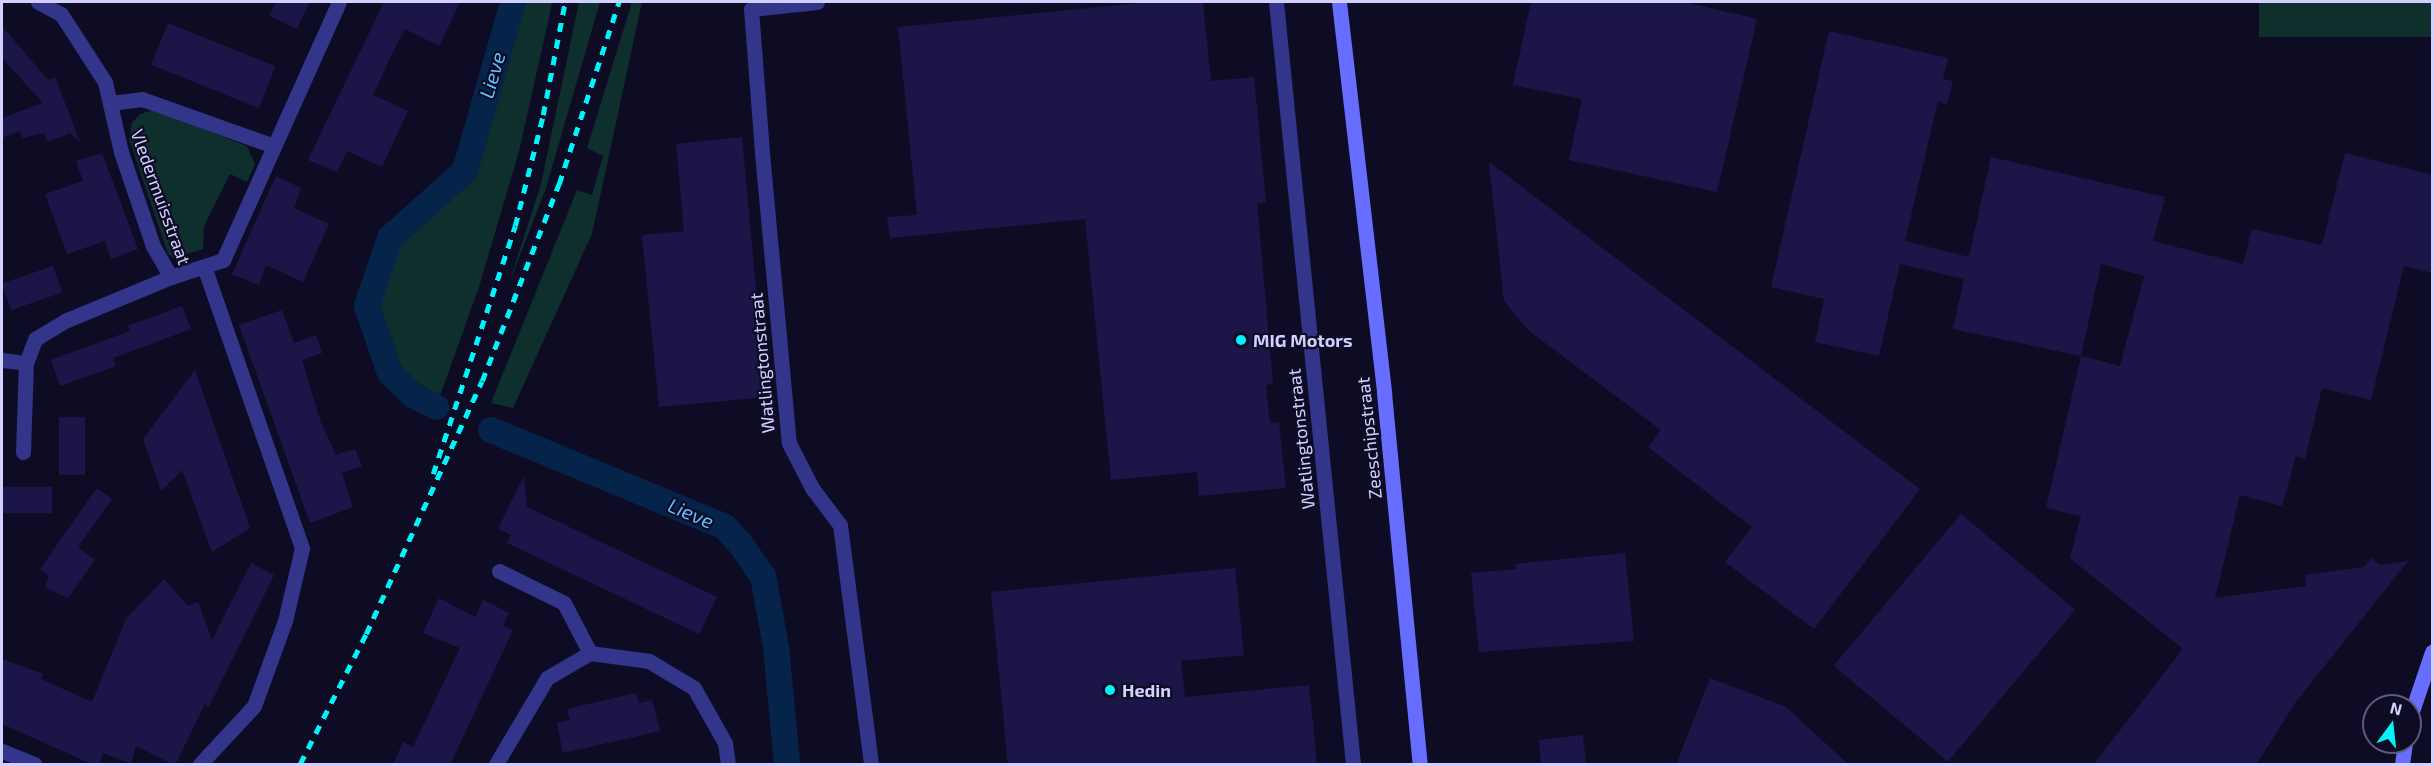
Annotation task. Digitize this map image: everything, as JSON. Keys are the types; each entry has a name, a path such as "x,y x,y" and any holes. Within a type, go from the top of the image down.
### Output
{"main road":[{"name":"Zeeschipstraat","path":"1339,2 1384,393 1420,765"},
{"path":"2418,694 2433,652"}],"street":[{"name":"Vledermuisstraat","path":"23,452 27,363 35,339 51,329 171,277 153,246 121,152 105,82 61,14 38,2"},
{"path":"171,277 223,260 339,2"},
{"name":"Watlingtonstraat","path":"817,2 752,9 759,119 789,443 812,488 840,525 871,765"},
{"name":"Watlingtonstraat","path":"1276,2 1353,765"},
{"path":"110,103 142,99 274,146"},
{"name":"Vledermuisstraat","path":"200,765 254,706 285,621 302,548 204,267"},
{"path":"2,360 27,363"},
{"path":"499,571 564,603 590,653"},
{"path":"496,765 547,678 590,653 649,661 694,688 725,743 728,765"},
{"path":"2,751 35,765"}],"green space":[{"path":"513,2 552,2 518,155 479,287 436,407 414,396 390,373 367,306 390,238 465,171"},
{"path":"579,2 600,2 546,188 507,289 541,184"},
{"path":"632,2 642,2 592,234 513,408 491,403 577,190 592,195 603,156 587,148"},
{"path":"2259,2 2432,2 2432,37 2259,37"},
{"path":"153,110 247,146 255,164 247,182 230,174 204,226 203,249 174,258 168,254 129,139 132,123 140,114"}],"building":[{"path":"276,2 310,2 297,29 269,16"},
{"path":"384,2 460,2 439,46 405,29 394,50 373,95 408,111 382,167 347,151 337,172 308,160"},
{"path":"1150,2 1203,2 1211,81 1254,77 1266,202 1257,203 1273,384 1266,385 1270,423 1279,422 1286,488 1199,496 1197,472 1111,480 1085,219 890,238 887,217 917,215 898,27"},
{"path":"1531,2 1685,2 1757,19 1717,192 1569,160 1582,99 1513,85"},
{"path":"168,23 276,66 259,108 151,65"},
{"path":"2,26 48,80 55,77 80,142 70,133 48,142 44,133 22,138 20,131 2,138 2,118 43,103 2,58"},
{"path":"1829,31 1948,58 1943,79 1953,81 1947,104 1938,101 1905,241 1969,257 1991,157 2165,197 2153,241 2243,264 2252,229 2322,245 2345,153 2433,175 2433,273 2404,266 2371,400 2322,388 2305,459 2296,456 2282,506 2240,495 2215,598 2306,586 2305,575 2364,567 2371,558 2380,565 2408,561 2295,703 2256,765 2093,765 2183,649 2070,558 2081,516 2046,508 2081,356 1953,329 1964,279 1900,264 1879,356 1815,342 1824,299 1771,287","holes":["2101,264 2144,276 2120,366 2081,356"]},
{"path":"742,137 766,397 659,407 642,235 684,231 676,144"},
{"path":"102,153 138,249 111,259 105,241 67,254 45,194 83,181 76,161"},
{"path":"1489,162 1920,489 1814,629 1725,562 1752,527 1648,447 1661,430 1528,330 1504,301"},
{"path":"276,176 301,188 294,208 329,224 303,282 266,265 259,285 232,274"},
{"path":"53,266 62,292 11,310 2,284"},
{"path":"182,306 191,329 113,358 116,366 60,386 51,360 130,331 128,326"},
{"path":"282,310 294,343 316,335 322,353 302,360 321,423 336,455 355,449 362,466 342,473 353,507 310,523 239,325"},
{"path":"195,370 250,528 212,552 182,470 161,491 143,439"},
{"path":"59,417 85,417 85,475 59,475"},
{"path":"524,476 527,507 717,597 699,634 507,543 511,535 498,529"},
{"path":"2,487 52,487 52,513 2,513"},
{"path":"97,488 112,499 78,547 95,560 68,598 45,587 49,576 40,569"},
{"path":"1961,514 2075,610 1948,761 1834,666"},
{"path":"1625,553 1634,641 1479,652 1471,573 1516,569 1515,564"},
{"path":"251,563 274,575 209,707 205,704 175,765 136,746 131,764 103,753 99,765 94,765 2,724 2,659 43,674 41,679 92,702 126,619 164,579 188,606 198,602 212,640"},
{"path":"1235,568 1244,655 1181,661 1185,697 1309,685 1317,765 1008,765 991,592"},
{"path":"439,598 475,617 483,600 509,613 503,625 513,630 450,765 393,765 403,742 413,747 460,648 423,633"},
{"path":"1710,678 1786,707 1849,765 1676,765"},
{"path":"636,693 639,703 652,700 660,731 563,753 557,723 570,720 567,709"},
{"path":"1583,735 1586,765 1541,765 1539,740"}],"waterway":[{"name":"Lieve","path":"436,407 414,396 390,373 367,306 390,238 465,171 513,2"},
{"name":"Lieve","path":"491,430 725,527 741,545 763,576 776,647 787,764"}],"railway":[{"path":"433,474 515,226 543,115 565,2"},
{"path":"300,764 366,634 482,381 559,184 619,2"}],"place":[{"name":"MIG Motors","path":"1241,340"},
{"name":"Hedin","path":"1110,690"}]}
